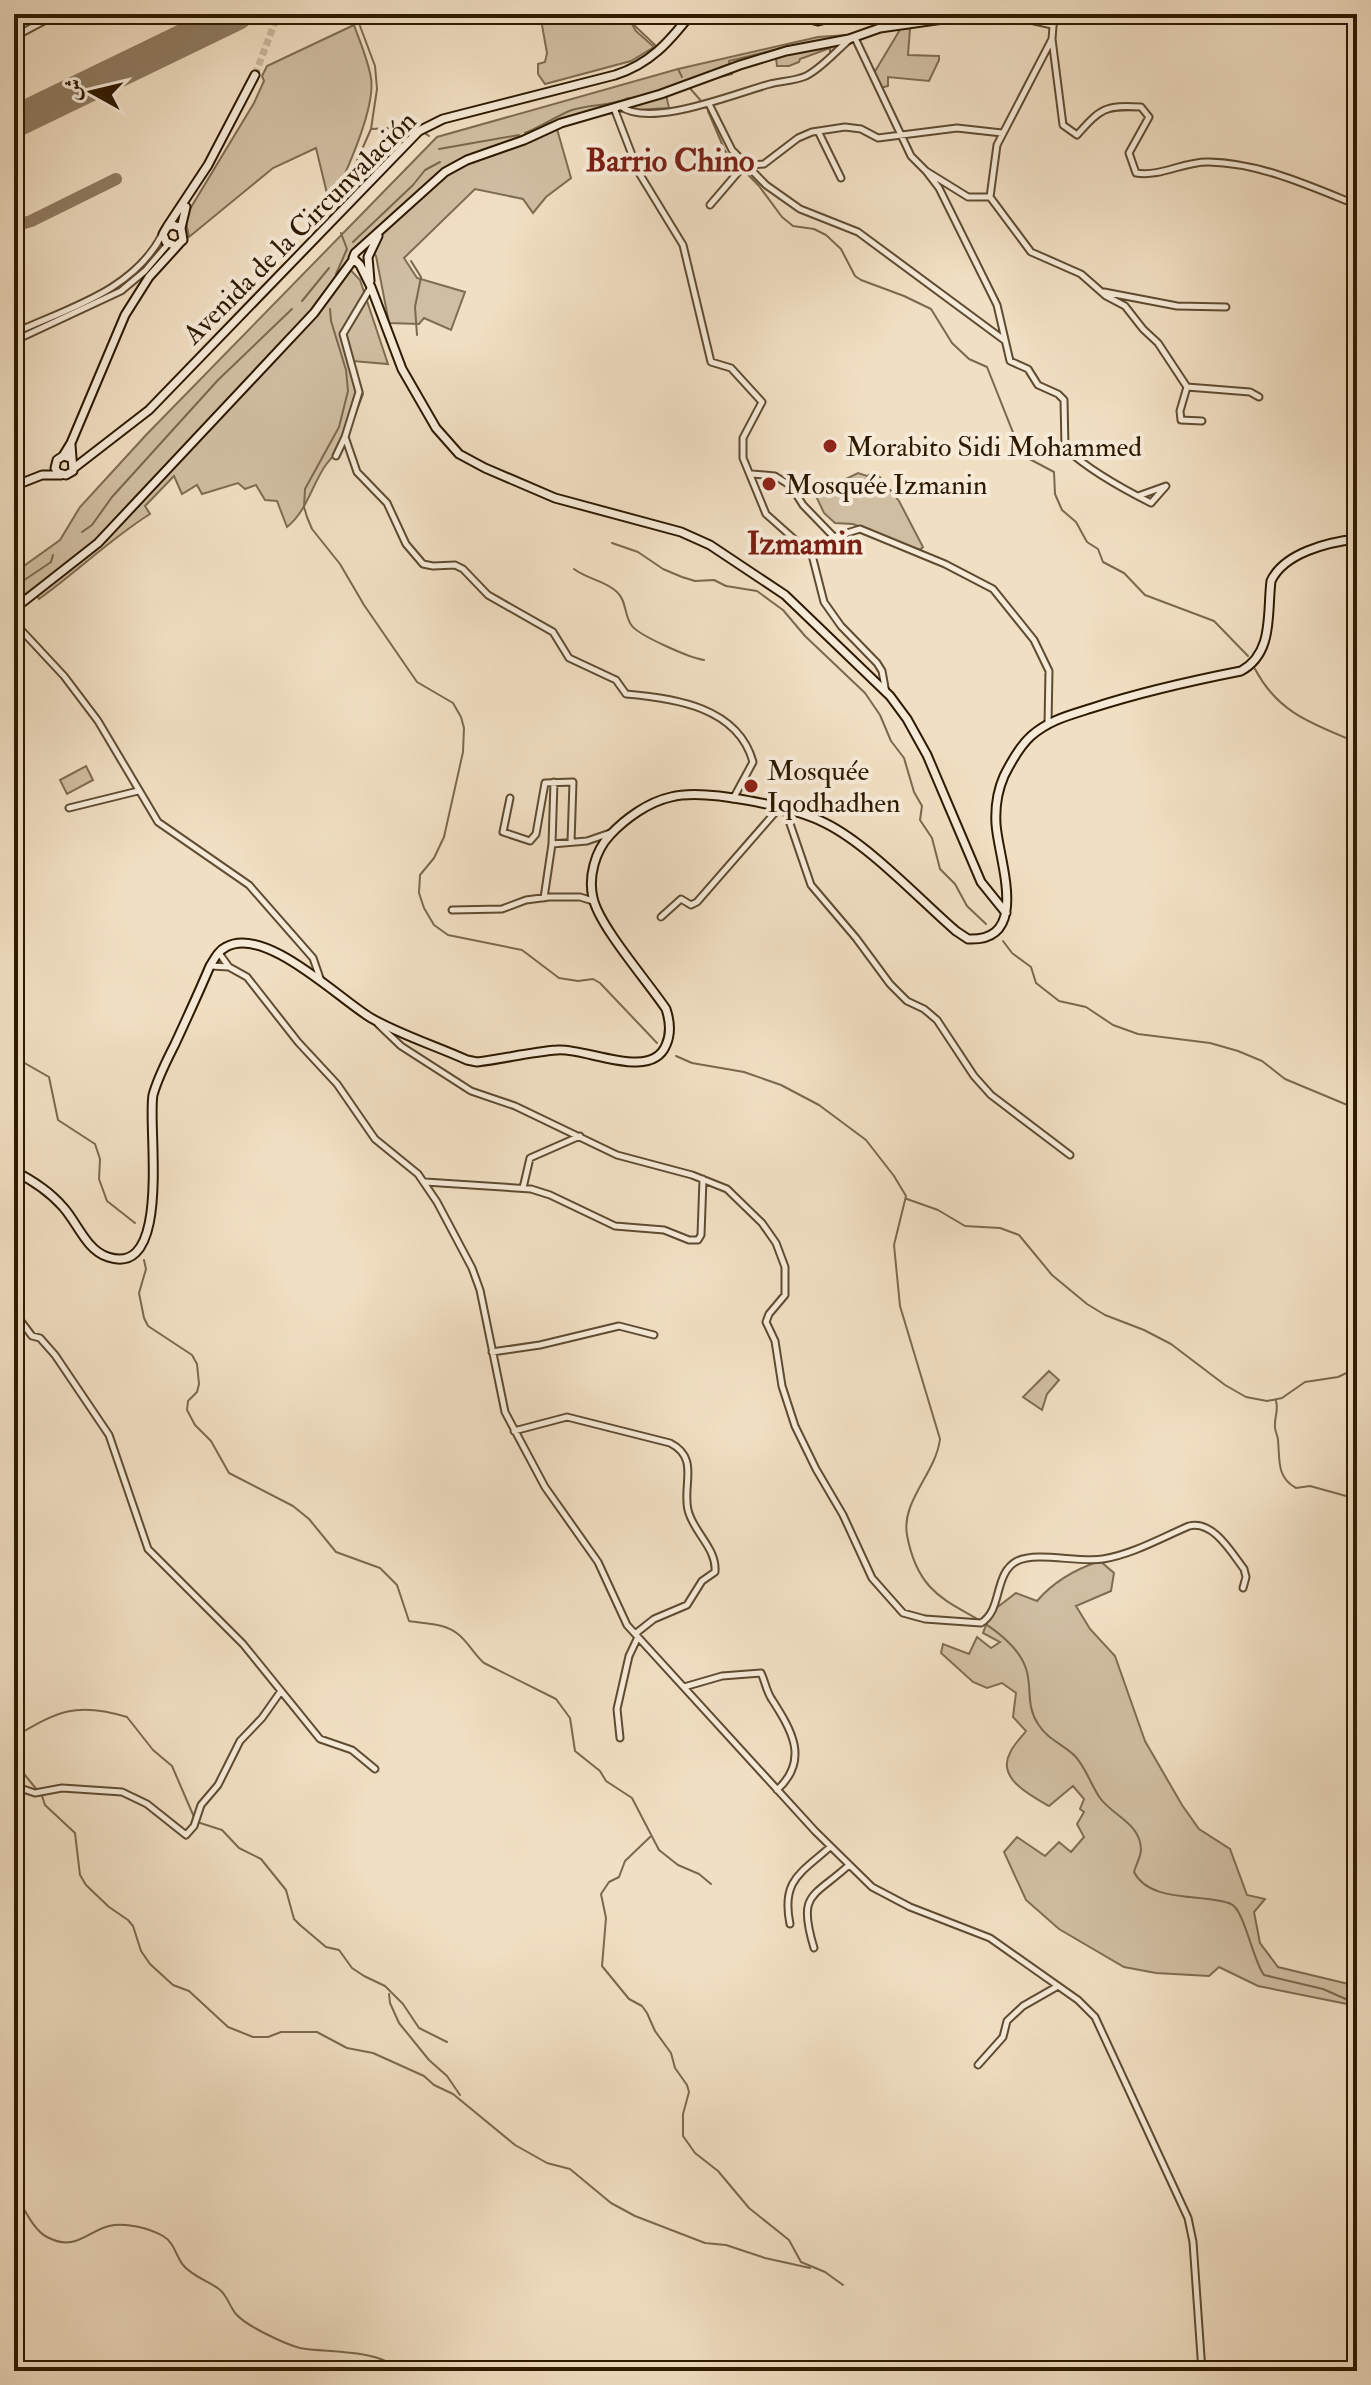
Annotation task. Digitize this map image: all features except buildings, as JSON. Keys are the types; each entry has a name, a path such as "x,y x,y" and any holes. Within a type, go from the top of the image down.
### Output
{"street":[{"path":"14,37 57,14"},
{"name":"Avenida de la Circunvalación","path":"87,456 149,410 424,128 443,119 636,68 660,50 691,14"},
{"path":"790,14 825,20 846,14"},
{"path":"978,14 880,28 852,38 751,61 617,107 567,120 524,140 467,160 434,181 359,250 366,252 362,261 402,369 436,428 459,454 555,498 681,532 710,545 785,595 886,693 907,719 927,755 981,882 1006,913"},
{"path":"1003,14 1052,25"},
{"path":"1054,14 1052,39 1063,125 1077,135 1098,111 1114,106 1141,107 1149,117 1129,153 1136,173 1150,175 1205,161 1233,164 1281,177 1357,205"},
{"path":"617,107 636,113 685,109 806,76 852,38"},
{"path":"852,38 911,156 939,188 997,305 1010,361 1028,369 1038,385 1064,400 1065,448 1138,496 1151,503 1166,486 1138,496"},
{"path":"1052,39 997,145 990,197 1031,252 1081,274 1099,291 1125,306 1158,343 1187,387 1180,411 1181,420 1202,421"},
{"path":"99,298 137,270 165,231 191,193 255,75"},
{"path":"709,104 730,147 766,185 800,209 858,232 1005,341"},
{"path":"617,107 639,173 683,245 711,362 731,368 762,402 743,438 743,458 766,514 812,555 824,602 841,626 877,663 882,671 886,693"},
{"path":"710,205 747,164 764,164 798,138 818,131 845,127 861,129 878,138 957,128 1002,133"},
{"path":"818,131 841,178"},
{"path":"926,171 968,197 990,197"},
{"path":"14,341 30,330 129,285 184,237 181,228 191,193"},
{"path":"165,231 173,225 181,228"},
{"path":"14,609 98,543 337,283 362,261 384,227"},
{"path":"165,231 172,245"},
{"path":"74,468 68,458 71,443 118,329 142,287 172,245"},
{"path":"336,456 359,392 343,334 371,287"},
{"path":"1099,291 1177,306 1226,307"},
{"path":"14,333 30,330"},
{"path":"1187,387 1250,392 1259,397"},
{"path":"345,437 357,472 387,503 406,544 423,564 455,565 463,569 488,595 553,632 569,658 616,680 626,694 680,701 726,722 746,747 753,762 733,799"},
{"path":"42,475 55,462 87,456"},
{"path":"14,486 42,475 69,474 87,456"},
{"path":"55,462 55,468 61,475"},
{"path":"752,474 775,476 791,486 803,505 834,537"},
{"path":"812,555 834,537 860,529 945,564 993,589 1034,640 1049,671 1048,724"},
{"path":"372,1018 477,1062 557,1050 623,1061 646,1062 655,1058 667,1043 669,1019 666,1009 604,922 594,902 592,885 595,863 605,841 636,814 668,797 691,795 733,799 782,809 824,823 848,838 968,939 988,937 998,930 1006,913 1007,891 996,823 997,799 1005,774 1028,738 1048,724 1142,692 1241,671 1250,666 1263,648 1271,581 1276,571 1291,558 1357,539"},
{"path":"14,624 64,676 98,721 158,822 249,885 313,958 322,982"},
{"path":"544,898 552,844 554,782"},
{"path":"510,798 503,832 530,841 536,834 545,784 573,782 571,842"},
{"path":"69,808 138,791"},
{"path":"661,917 681,899 691,905 697,902 782,809"},
{"path":"782,809 811,885 890,984 907,1001 937,1020 974,1076 991,1095 1070,1155"},
{"path":"552,844 592,840 614,831"},
{"path":"452,910 502,909 544,898 580,897 594,902"},
{"path":"14,1171 55,1198 98,1251 107,1257 133,1255 147,1231 152,1197 153,1098 218,953 234,944 256,945 291,961 322,982 372,1018 401,1046 471,1091 515,1106 617,1155 703,1179 727,1189 743,1203 762,1223 781,1254 785,1267 786,1291 766,1322 775,1341 785,1395 808,1454 843,1515 872,1578 903,1613 925,1619 983,1622 991,1615 1004,1575 1020,1560 1103,1559 1137,1549 1194,1524 1209,1529 1244,1569 1246,1577 1243,1588"},
{"path":"218,953 229,967 247,977 298,1042 337,1084 375,1139 424,1182 437,1202 476,1279 502,1402 514,1431 545,1487 598,1562 621,1616 636,1636 830,1847 872,1887 892,1899 990,1938 1058,1986 1095,2017 1184,2206 1193,2242 1202,2371"},
{"path":"210,966 229,967"},
{"path":"523,1188 530,1158 581,1136"},
{"path":"424,1182 523,1188 550,1195 615,1226 664,1230 692,1241 698,1240 701,1235 703,1179"},
{"path":"14,1312 32,1336 40,1338 55,1355 109,1435 148,1549 243,1644 320,1739 352,1750 375,1769"},
{"path":"492,1352 540,1345 619,1326 654,1335"},
{"path":"514,1431 570,1417 670,1443 684,1454 690,1473 688,1513 711,1554 715,1572 702,1581 687,1605 654,1619 636,1636 617,1709 620,1738"},
{"path":"684,1687 722,1676 761,1673 767,1691 785,1718 795,1742 789,1777 777,1790"},
{"path":"14,1786 38,1792 62,1788 122,1792 147,1804 186,1835 201,1805 218,1785 240,1741 262,1718 281,1691"},
{"path":"790,1924 786,1907 788,1891 806,1868 830,1847"},
{"path":"814,1948 807,1917 808,1900 849,1865"},
{"path":"978,2065 1004,2036 1005,2022 1011,2016 1058,1986"}],"shaded area":[{"path":"540,14 626,14 636,31 654,47 631,61 545,84 538,74 538,64 545,62 547,53"},
{"path":"354,25 371,78 369,107 358,143 330,206 316,148 273,168 189,237 186,222 190,209 254,103 267,66"},
{"path":"901,28 910,29 908,55 939,56 939,60 929,81 888,77 888,86 880,88 874,73"},
{"path":"846,35 844,45 830,55 830,48 789,66 777,66 775,50 729,61 732,74 665,90 669,108 633,110 555,122 571,178 546,197 533,213 523,199 475,189 404,258 417,278 465,292 451,330 424,318 419,324 389,323 376,256 363,242 345,264 360,280 388,364 353,361 363,394 349,431 349,445 328,462 296,518 287,527 277,501 265,500 256,485 245,489 238,483 202,494 197,485 182,494 174,476 145,506 150,514 39,599 33,589 14,602 14,573 60,540 80,507 146,435 437,137 678,69 818,37"},
{"path":"875,471 899,501 923,547 920,550 853,524 835,523 824,513 815,494 858,473 867,476"},
{"path":"86,766 93,780 67,794 60,780"},
{"path":"1049,1371 1059,1380 1047,1394 1042,1410 1023,1397"},
{"path":"1100,1561 1114,1573 1111,1591 1076,1606 1090,1629 1115,1656 1145,1741 1182,1805 1199,1829 1230,1849 1247,1895 1265,1899 1254,1912 1260,1943 1278,1967 1357,1986 1357,2006 1258,1986 1219,1967 1209,1976 1156,1973 1124,1967 1059,1929 1026,1900 1004,1852 1017,1837 1045,1856 1059,1842 1071,1852 1084,1837 1077,1824 1084,1812 1080,1809 1084,1799 1073,1786 1049,1806 1011,1778 1007,1762 1013,1747 1026,1731 1013,1717 1016,1693 1002,1683 987,1688 973,1682 941,1653 943,1644 969,1654 977,1637 991,1648 1000,1642 983,1633 991,1612 1016,1593 1037,1601 1066,1576"}],"waterway":[{"path":"629,14 634,25 656,46"},
{"path":"341,206 344,190 371,129 377,89 375,66 360,26"},
{"path":"678,69 682,77"},
{"path":"688,86 702,102"},
{"path":"525,133 572,110 629,98"},
{"path":"708,111 725,151 759,186 782,217 793,226 814,229 826,235 841,249 855,276 861,280 931,309 952,343 969,359 987,367 1022,455 1054,472 1055,494 1062,510 1076,522 1087,542 1098,549 1103,562 1124,573 1145,595 1214,621 1248,656"},
{"path":"371,129 413,127"},
{"path":"439,149 519,135"},
{"path":"353,242 425,170 440,162"},
{"path":"336,274 347,249 341,233"},
{"path":"411,261 421,277 415,307 417,335"},
{"path":"302,301 329,268"},
{"path":"82,532 92,525 112,497 218,380 292,309"},
{"path":"330,309 346,370 348,391 339,427 305,489 307,517 312,529 340,564 417,682 453,703 464,728 463,752 444,837 434,858 420,875 419,893 424,908 434,925 448,935 522,950 559,978 578,981 593,979 600,983 657,1043"},
{"path":"612,543 638,552 663,569 682,577 695,581 714,580 726,586 757,591 783,610 805,636 865,693 880,715 891,741 904,758 914,792 922,806 920,820 932,838 940,869 955,884 967,906 986,924"},
{"path":"14,587 51,562 53,555"},
{"path":"574,569 617,592 629,622 637,630 666,646 704,660"},
{"path":"1255,669 1264,684 1286,707 1311,723 1356,742"},
{"path":"1003,941 1012,953 1031,967 1036,983 1059,1001 1086,1007 1113,1025 1138,1034 1210,1043 1238,1051 1262,1061 1285,1079 1357,1109"},
{"path":"676,1056 692,1063 744,1072 781,1085 819,1105 866,1140 894,1176 906,1196 894,1245 900,1306 940,1439 932,1464 909,1510 907,1523 914,1560 923,1578 935,1592 996,1631 1020,1657 1028,1677 1031,1705 1038,1724 1075,1756 1100,1798 1136,1833 1141,1849 1134,1872 1142,1882 1165,1893 1231,1904 1240,1915 1264,1975 1323,1989 1357,2004"},
{"path":"14,1057 49,1077 58,1120 95,1144 100,1159 99,1179 107,1201 135,1223"},
{"path":"907,1199 938,1210 965,1226 1000,1228 1019,1235 1052,1275 1087,1304 1171,1344 1246,1397 1267,1401 1282,1398 1305,1382 1338,1377 1357,1368"},
{"path":"144,1260 146,1269 139,1293 144,1318 148,1326 192,1355 197,1364 199,1384 197,1392 188,1401 187,1410 195,1425 211,1441 229,1473 293,1506 309,1519 336,1552 380,1568 397,1585 409,1621 453,1630 484,1663 556,1699 570,1718 575,1751 600,1771 606,1781 632,1798 659,1850 711,1884"},
{"path":"1276,1401 1275,1429 1280,1467 1285,1479 1296,1488 1310,1486 1357,1499"},
{"path":"14,1737 42,1721 67,1712 93,1710 127,1717 153,1750 172,1766 194,1817"},
{"path":"14,1751 20,1769 42,1796 45,1805 75,1833 80,1875 86,1885 133,1926 141,1951 150,1964 173,1985 189,1991 228,2027 253,2037 268,2037 281,2032 317,2032 347,2048 373,2053 424,2076 453,2094 515,2145 547,2163 570,2169 611,2203 635,2216 705,2243 726,2245 810,2268"},
{"path":"197,1822 222,1830 239,1848 261,1859 286,1890 294,1919 300,1925 326,1947 339,1950 352,1968 385,1986 403,2004 419,2028 447,2042"},
{"path":"650,1837 625,1861 619,1877 609,1882 601,1894 606,1918 602,1966 629,1999 642,2006 687,2085 689,2092 683,2114 683,2136 695,2153 718,2171 749,2208 789,2240 801,2262 825,2272 843,2285"},
{"path":"389,1994 399,2023 460,2095"},
{"path":"14,2193 33,2223 47,2237 73,2242 115,2225 151,2230 167,2239 187,2269 219,2289 236,2314 257,2329 300,2348 367,2355 391,2364 398,2371"}],"taxiway":[{"path":"14,226 31,221 116,179"}],"runway":[{"path":"14,122 237,14"}],"tunnel":[{"path":"255,75 278,14"}],"place":[{"name":"Morabito Sidi Mohammed","path":"830,446"},
{"name":"Mosquée Izmanin","path":"769,484"},
{"name":"Mosquée Iqodhadhen","path":"751,786"}],"district":[{"name":"Barrio Chino","path":"670,160"},
{"name":"Izmamin","path":"805,543"}]}
